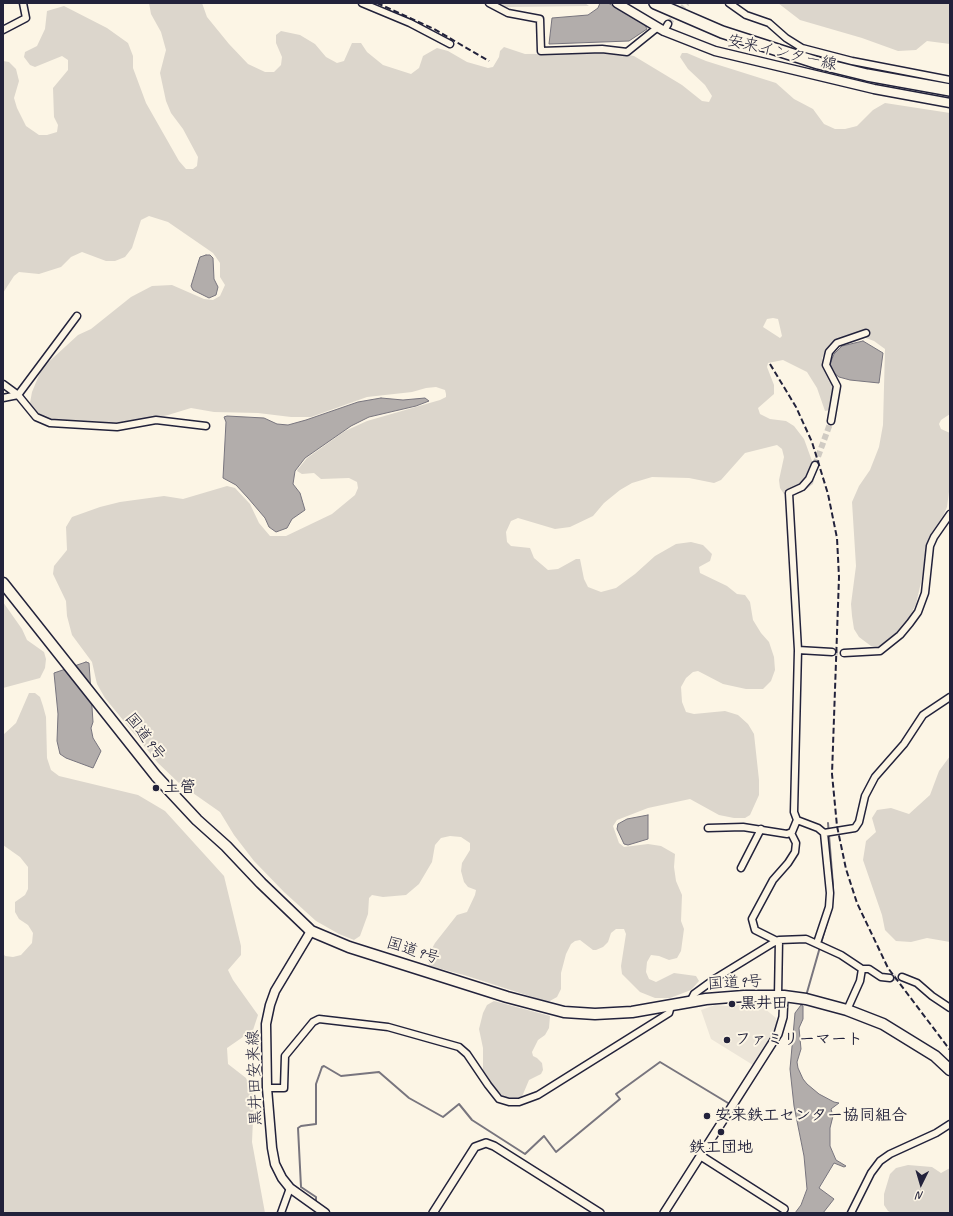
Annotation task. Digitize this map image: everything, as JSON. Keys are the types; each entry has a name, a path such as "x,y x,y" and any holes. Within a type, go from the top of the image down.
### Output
{"highway":[{"path":"655,3 722,32 818,63 867,75 950,90"},
{"name":"国道9号","path":"3,583 156,776 197,820 226,846 277,899 311,931 348,947 507,997 564,1012 595,1014 632,1012 690,1002 744,996 781,996 806,999 847,1010 883,1024 935,1056 950,1070"}],"main road":[{"name":"安来インター線","path":"617,3 663,27 715,51 874,89 950,103"},
{"name":"黒井田安来線","path":"311,931 275,990 270,1005 266,1024 267,1088 272,1148 275,1164 282,1178 290,1188 325,1213"}],"street":[{"path":"3,30 26,18 23,3"},
{"path":"362,3 410,23 450,44"},
{"path":"489,3 508,13 540,19 541,51 602,49 627,52 663,27"},
{"path":"729,3 746,15 770,22 786,38 802,48 852,62 950,80"},
{"path":"3,398 18,395 77,316"},
{"path":"831,421 837,386 826,365 829,352 837,343 866,333"},
{"path":"3,384 18,395 36,417 50,423 117,427 156,420 206,426"},
{"path":"791,833 797,820 794,812 798,650 789,493 802,487 809,479 814,465"},
{"path":"844,653 880,651 900,635 910,623 918,612 926,593 930,546 934,536 950,514"},
{"path":"798,650 832,652"},
{"path":"824,833 855,828 859,822 865,796 875,777 904,744 923,715 950,697"},
{"path":"797,820 818,828 824,833 830,893 829,907 820,945"},
{"path":"708,828 761,829 783,834 791,833"},
{"path":"741,868 761,829"},
{"path":"778,941 755,930 752,919 773,880 788,863 795,852 796,843 791,833"},
{"path":"690,1002 694,994 716,978 778,941 806,939 841,955 862,969 869,969 881,977 890,978"},
{"path":"664,1213 778,1034 783,1016 778,941"},
{"path":"847,1010 860,981 862,969"},
{"path":"902,978 917,983 932,996 950,1008"},
{"path":"267,1088 284,1088 285,1056 313,1022 318,1019 388,1027 459,1047 467,1054 499,1099 509,1102 523,1101 538,1095 669,1013 671,1006"},
{"path":"851,1213 871,1173 880,1161 890,1154 917,1142 950,1124"},
{"path":"433,1213 475,1147 486,1143 494,1146 600,1213"},
{"path":"701,1156 784,1210"},
{"path":"281,1213 290,1188"}],"shaded area":[{"path":"149,3 202,3 207,17 229,44 248,64 265,72 274,72 281,65 282,57 276,43 276,35 281,31 300,35 315,44 326,57 337,63 344,61 352,43 361,43 367,52 383,65 411,74 419,68 423,56 437,48 448,51 467,62 488,68 493,67 499,57 500,51 504,47 525,54 618,53 634,56 682,85 702,101 709,102 712,96 705,85 688,69 680,57 682,53 687,53 706,61 776,83 794,99 813,109 824,124 835,129 845,129 857,126 873,110 885,103 950,113 950,414 941,420 939,424 941,429 950,433 950,484 947,507 943,516 932,532 925,555 922,578 916,604 906,624 890,640 879,647 871,646 859,637 854,629 852,616 851,604 856,566 852,502 859,486 870,470 879,447 883,425 885,349 874,341 855,334 845,336 830,345 822,358 824,368 832,384 833,395 830,410 825,411 817,388 807,372 783,360 768,363 767,367 774,385 774,394 758,408 760,414 770,419 786,421 794,426 804,439 812,461 815,475 813,484 801,493 784,494 780,488 779,480 784,457 782,449 777,445 745,453 721,480 714,483 689,478 652,477 632,483 620,490 604,503 593,516 570,527 555,529 518,518 511,521 506,532 507,542 511,546 530,548 534,558 548,570 558,569 576,559 580,559 584,579 588,587 601,592 616,588 635,574 655,556 676,544 691,542 703,545 712,554 710,561 699,567 700,573 727,586 737,594 745,595 750,602 753,620 769,642 774,657 775,670 771,681 763,689 746,689 723,684 698,671 693,672 686,678 681,687 682,702 686,712 694,714 725,711 738,715 748,724 754,734 759,780 759,795 750,815 745,818 734,818 719,815 690,799 648,808 617,820 613,826 619,843 624,847 648,844 661,846 675,854 674,867 676,881 682,895 681,921 684,929 681,951 677,958 669,960 651,955 647,962 646,972 649,979 656,982 674,973 696,976 699,981 691,990 670,998 655,998 640,992 622,974 621,966 626,934 624,929 616,929 611,933 608,942 603,947 596,950 593,950 580,940 571,944 566,954 561,973 561,989 557,997 548,1002 464,975 430,966 427,961 428,956 435,943 457,915 467,912 475,895 476,890 468,887 464,882 461,871 462,863 470,850 470,843 461,837 450,836 441,838 435,845 432,862 419,884 406,895 383,897 372,895 369,898 368,914 360,936 354,940 339,934 316,921 284,892 254,861 234,835 220,812 180,784 158,763 105,698 97,684 92,662 72,635 67,616 66,601 53,574 54,566 67,550 66,527 72,517 120,502 164,496 183,499 227,486 235,488 250,504 259,523 270,536 286,536 332,514 355,495 358,488 357,482 349,478 321,479 314,473 302,474 297,471 307,458 345,431 367,421 446,397 445,390 436,387 426,388 412,392 367,397 311,417 291,417 258,413 214,412 191,408 168,415 130,423 97,424 52,421 38,416 33,412 30,403 32,392 42,368 78,335 91,329 131,297 152,286 172,285 204,299 213,300 220,296 225,285 220,277 220,263 213,253 168,222 149,216 141,220 132,248 125,257 115,261 106,261 82,252 71,257 61,267 39,274 19,272 14,276 3,293 3,61 9,62 16,69 19,81 14,98 26,126 39,135 47,135 57,132 58,125 54,117 53,88 68,70 68,60 62,56 35,67 30,65 24,57 25,52 37,46 45,29 47,11 64,6 107,28 128,43 133,56 133,68 146,103 179,161 186,169 193,169 197,166 198,157 183,129 171,113 166,101 160,73 166,50 161,32 151,14","holes":["767,319 778,319 782,336 780,338 763,327"]},
{"path":"498,3 585,3 589,6 504,7"},
{"path":"600,3 608,3 644,23 647,29 629,41 549,44 552,18 588,15 598,8"},
{"path":"778,3 950,3 950,44 927,41 916,50 898,51 862,38 800,20"},
{"path":"210,255 213,258 214,279 218,287 216,295 209,298 193,290 191,286 200,257"},
{"path":"863,341 883,353 879,383 850,380 839,377 834,373 830,364 834,354 842,346"},
{"path":"381,398 403,400 425,398 429,401 416,406 369,417 351,426 305,458 295,471 293,484 300,493 305,510 292,519 287,528 276,532 269,527 265,518 236,485 223,478 226,422 224,417 264,418 277,424 288,425 358,402"},
{"path":"3,602 22,629 27,640 44,652 46,659 45,668 40,678 3,688"},
{"path":"86,662 89,663 93,722 91,728 93,738 101,751 93,768 66,758 60,754 57,741 58,714 54,673"},
{"path":"29,693 35,693 40,697 43,706 46,717 47,758 51,770 59,776 138,795 165,811 224,876 241,946 241,955 228,970 233,980 258,1015 253,1030 227,1048 228,1064 246,1078 254,1097 252,1142 265,1213 3,1213 3,953 5,956 13,957 21,955 32,943 33,933 28,925 19,919 15,912 15,902 25,895 28,889 28,867 20,857 3,845 3,735 16,723"},
{"path":"950,756 950,942 927,938 911,942 896,941 885,930 882,915 863,860 866,841 876,832 872,818 877,810 891,808 909,814 930,795 939,771"},
{"path":"648,815 648,839 628,845 624,844 617,829 618,824 627,819"},
{"path":"494,1001 550,1016 549,1028 545,1035 538,1040 532,1052 533,1056 542,1063 543,1070 541,1074 529,1080 521,1099 506,1099 486,1079 483,1070 483,1048 479,1029 483,1013 487,1005"},
{"path":"759,1002 770,1003 769,1006 764,1008 776,1018 776,1026 773,1035 753,1065 711,1039 701,1010 715,1005 726,1006"},
{"path":"801,1005 803,1006 803,1019 799,1028 801,1049 797,1062 798,1068 807,1084 819,1094 839,1103 831,1109 833,1116 830,1128 830,1146 836,1160 846,1166 844,1167 834,1163 819,1188 834,1199 823,1213 795,1213 801,1205 807,1189 804,1156 794,1106 790,1069 795,1013"},
{"path":"908,1165 932,1167 941,1173 950,1168 950,1213 892,1213 888,1211 884,1205 884,1194 890,1174 896,1168"}],"waterway":[{"path":"828,823 833,885 832,906"},
{"path":"806,996 830,912"},
{"path":"316,1203 316,1197 301,1187 298,1128 301,1126 316,1124 316,1084 322,1067 324,1066 341,1076 379,1072 409,1098 443,1117 459,1104 472,1120 525,1154 544,1136 556,1152 620,1099 616,1094 660,1062 728,1103"}],"tunnel":[{"path":"668,24 687,3"},
{"path":"815,465 831,421"},
{"path":"832,652 844,653"},
{"path":"890,978 902,977"}],"railway":[{"path":"377,3 434,29 489,61"},
{"path":"770,364 796,407 812,442 828,494 837,538 839,577 832,774 837,826 846,869 857,903 888,968 950,1050"}],"place":[{"name":"土管","path":"156,788"},
{"name":"黒井田","path":"732,1004"},
{"name":"ファミリーマート","path":"727,1040"},
{"name":"安来鉄工センター協同組合","path":"707,1116"},
{"name":"鉄工団地","path":"721,1132"}]}
